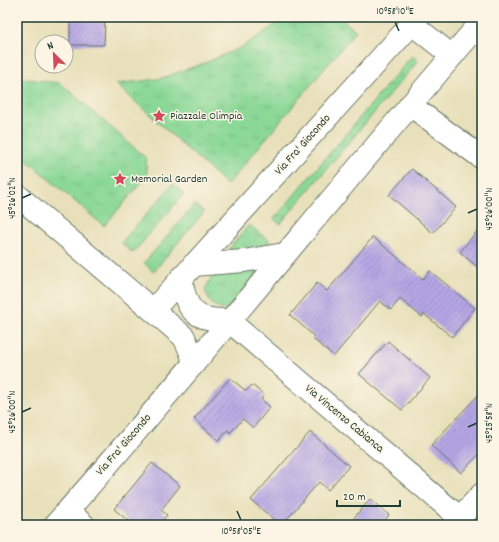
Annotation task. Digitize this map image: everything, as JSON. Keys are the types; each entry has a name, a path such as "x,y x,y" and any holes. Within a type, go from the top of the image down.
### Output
{"street":[{"name":"Via Fra' Giocondo","path":"153,310 415,20 452,56"},
{"name":"Via Fra' Giocondo","path":"61,518 193,365 228,320 482,21"},
{"path":"410,105 482,158"},
{"path":"17,195 184,337 192,355 193,365"},
{"path":"228,320 211,321 195,314 184,298 187,271 284,254"},
{"name":"Via Vincenzo Cabianca","path":"228,320 457,521"},
{"path":"457,521 482,494"},
{"path":"61,518 84,525"}],"green space":[{"path":"287,17 339,17 356,31 227,185 116,84 159,79 205,63 242,47"},
{"path":"412,56 418,61 280,224 274,219"},
{"path":"17,78 60,83 146,158 147,176 104,226 17,152"},
{"path":"173,184 184,194 133,253 121,243"},
{"path":"195,204 204,212 153,272 144,263"},
{"path":"249,225 270,241 253,250 226,252"},
{"path":"260,268 226,311 215,306 208,298 205,290 211,278 219,274"}],"building":[{"path":"70,17 105,17 104,45 74,45 74,34 70,34"},
{"path":"412,169 456,207 433,233 389,195"},
{"path":"482,225 482,271 460,252"},
{"path":"373,237 423,279 430,271 475,308 452,337 424,314 422,317 400,299 391,310 380,301 334,356 313,339 315,337 290,315 317,283 327,291"},
{"path":"388,341 430,378 402,410 359,374"},
{"path":"230,378 246,391 252,385 264,395 261,399 270,407 253,428 243,419 230,433 228,430 219,441 194,419"},
{"path":"482,391 482,451 461,473 431,445"},
{"path":"310,432 349,466 328,490 319,482 282,525 280,525 251,500"},
{"path":"152,463 180,486 161,510 167,515 159,525 133,525 114,509"},
{"path":"370,499 389,515 381,525 348,525"}],"place":[{"name":"Piazzale Olimpia","path":"159,116"},
{"name":"Memorial Garden","path":"120,179"}]}
